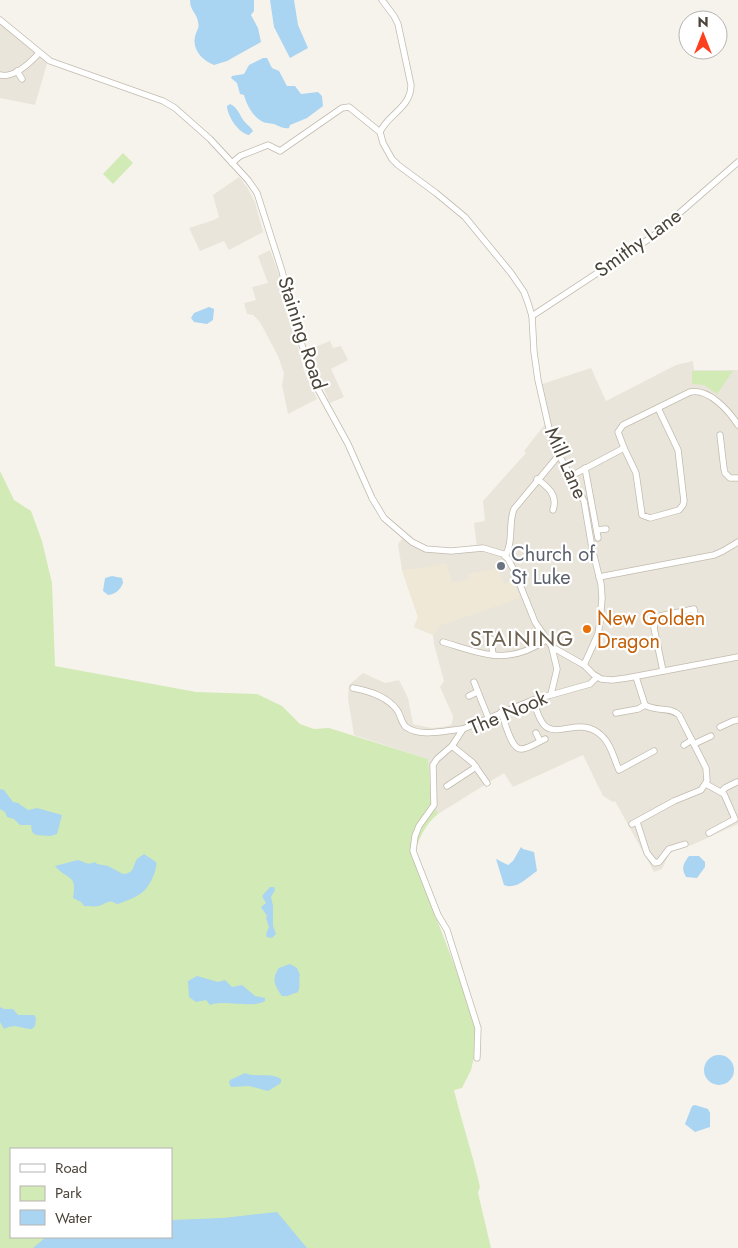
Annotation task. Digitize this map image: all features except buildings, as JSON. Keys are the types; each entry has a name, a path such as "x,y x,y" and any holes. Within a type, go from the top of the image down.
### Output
{"street":[{"path":"232,163 240,156 268,145 280,151 342,108 349,107 380,132 385,124 407,102 411,91 398,24 382,0"},
{"name":"Staining Road","path":"0,20 50,61 167,103 210,139 248,180 257,194 282,271 297,330 314,382 348,444 368,491 380,512 404,536 426,548 451,551 483,548 505,556"},
{"path":"0,75 8,76 17,71 39,53"},
{"path":"17,71 22,79"},
{"name":"Mill Lane","path":"380,132 388,153 398,165 451,204 486,241 520,286 528,303 532,316 534,352 539,385 550,434 559,455 581,494 599,576 602,598 600,622 598,634 584,666"},
{"name":"Smithy Lane","path":"532,316 652,237 738,162"},
{"path":"658,408 678,450 684,501 679,510 650,518 642,515 636,473 618,432 620,427 658,408 690,392 699,391 708,394 730,413 738,425"},
{"path":"729,441 720,438 725,473 730,478 738,478"},
{"path":"571,476 624,448"},
{"path":"559,455 516,504 512,512 508,548 505,556 517,576 533,616 552,647 584,666 597,677 612,680 738,657"},
{"path":"585,468 598,538"},
{"path":"537,480 552,493 555,503 553,510"},
{"path":"597,530 606,529"},
{"path":"599,576 714,555 738,542"},
{"path":"663,671 654,628 655,621 665,614 694,609 695,616"},
{"path":"490,639 493,655"},
{"path":"443,642 493,655 517,654 546,640"},
{"path":"551,694 557,668 552,647"},
{"name":"The Nook","path":"477,1058 478,1028 448,930 438,915 412,851 418,826 434,805 432,765 452,746 464,729 488,717 533,700 590,684 597,677"},
{"path":"636,677 645,705 651,708 676,712 681,718 708,774 706,784 698,792 674,801 634,823 647,853 655,863 660,862 669,849 685,844"},
{"path":"474,682 488,717"},
{"path":"353,688 377,695 392,704 400,714 404,724 410,729 430,732 464,729"},
{"path":"469,696 478,692"},
{"path":"533,700 541,719 548,728 559,730 581,726 599,733 607,743 616,772 654,752"},
{"path":"616,713 622,708 638,709 645,705"},
{"path":"502,712 512,744 516,748 522,749 542,740 536,732"},
{"path":"720,727 733,720 738,720"},
{"path":"684,745 711,736"},
{"path":"452,746 476,767 487,782"},
{"path":"447,786 476,767"},
{"path":"721,792 737,782"},
{"path":"706,784 721,792 735,819 709,833"}],"shaded area":[{"path":"0,20 48,60 35,105 0,98"},
{"path":"239,177 255,202 263,232 229,250 224,241 200,251 189,228 219,217 213,195"},
{"path":"270,250 282,283 304,371 317,399 288,414 282,385 284,373 278,356 260,322 253,315 247,314 244,303 256,300 252,287 268,283 258,256"},
{"path":"330,341 333,348 341,346 348,360 331,369 344,397 330,403 307,350"},
{"path":"693,361 694,370 738,370 738,824 692,845 676,848 669,854 662,869 654,872 615,801 613,802 603,796 583,755 513,787 504,773 438,814 431,797 428,759 354,735 348,699 349,685 363,673 385,683 399,680 408,698 413,724 432,728 452,724 453,716 440,687 444,681 433,635 414,627 418,617 402,570 398,544 404,536 426,549 477,548 474,523 485,521 483,501 526,453 524,451 545,424 539,385 591,368 606,401 676,365"},
{"path":"446,563 452,583 469,579 468,574 497,569 504,584 513,581 520,598 439,626 434,635 414,627 418,617 402,570"}],"green space":[{"path":"123,153 133,163 113,184 103,174"},
{"path":"692,371 733,371 717,394 704,385 692,384"},
{"path":"0,471 14,500 31,511 42,541 52,583 55,666 196,692 257,694 282,706 300,724 314,729 329,728 428,759 431,797 438,814 425,828 413,857 460,980 475,1029 476,1049 471,1070 462,1088 454,1090 480,1187 478,1193 491,1248 0,1248"}],"water":[{"path":"190,0 254,0 254,11 251,15 258,28 261,42 227,61 214,65 210,63 202,58 195,46 198,24"},
{"path":"270,0 294,0 298,25 308,48 290,58 274,27"},
{"path":"267,58 272,68 279,71 287,86 295,86 301,94 318,92 322,96 323,106 307,118 290,125 289,128 266,123 258,118 249,108 244,95 240,94 237,83 231,78 232,76 244,74 249,65"},
{"path":"230,104 237,109 253,131 249,135 241,131 231,119 227,110 227,106"},
{"path":"209,307 214,309 213,320 207,324 194,322 191,318 194,313"},
{"path":"112,576 122,578 123,583 121,588 108,595 103,591 105,578"},
{"path":"0,789 4,790 13,802 28,810 37,808 62,815 57,834 50,836 36,835 32,832 31,825 20,825 14,819 7,817 5,812 0,809"},
{"path":"521,847 534,852 537,871 517,885 504,885 496,859 508,865 513,861"},
{"path":"144,854 156,862 152,880 143,892 117,904 109,901 96,906 84,906 73,898 74,884 70,878 55,866 78,860 89,864 95,862 123,874 130,872 137,859"},
{"path":"689,856 699,856 705,862 705,867 697,878 686,877 684,874 683,866"},
{"path":"270,887 274,887 275,890 271,897 273,926 276,934 272,938 267,937 266,934 269,927 267,916 261,907 266,903 262,896"},
{"path":"290,964 297,968 300,975 299,990 287,996 282,996 276,986 275,976 279,968"},
{"path":"197,976 218,982 225,980 232,987 242,985 255,996 265,998 265,1001 253,1004 216,1003 210,1005 206,1000 196,1002 189,997 188,981"},
{"path":"0,1007 13,1009 18,1015 34,1015 36,1018 35,1026 32,1029 15,1026 4,1029 0,1022"},
{"path":"719,1055 725,1056 733,1064 733,1076 725,1084 719,1085 713,1084 705,1076 704,1070 705,1064 713,1056"},
{"path":"245,1073 277,1077 281,1079 281,1083 268,1091 249,1086 231,1087 230,1080"},
{"path":"695,1105 708,1109 710,1113 710,1127 695,1132 685,1124 692,1106"},
{"path":"277,1212 307,1248 33,1248 45,1238 172,1238 172,1220 223,1218"}],"place":[{"name":"Church of St Luke","path":"501,566"},
{"name":"New Golden Dragon","path":"587,629"}],"district":[{"name":"STAINING","path":"522,638"}]}
